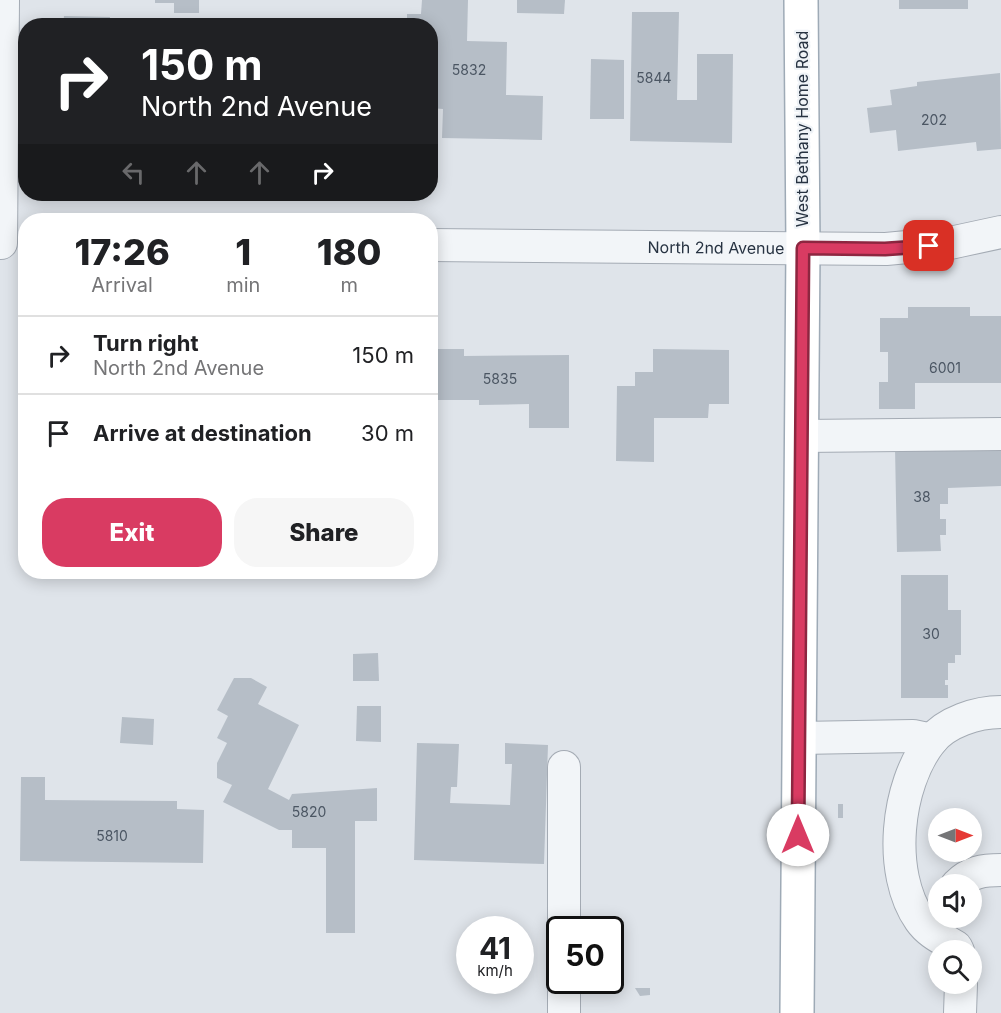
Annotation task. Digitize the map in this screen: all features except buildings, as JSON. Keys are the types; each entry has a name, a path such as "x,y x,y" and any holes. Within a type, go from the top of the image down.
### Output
{"main road":[{"name":"West Bethany Home Road","path":"797,1013 803,248 801,0"}],"street":[{"path":"3,0 9,243"},
{"name":"North 2nd Avenue","path":"438,245 909,248 950,243 1001,232"},
{"path":"802,436 1001,434"},
{"path":"928,920 919,919 910,898 901,862 902,814 914,768 932,740 954,724 973,715 1001,712"},
{"path":"799,738 913,736 932,740"},
{"path":"564,767 564,916"},
{"path":"972,874 983,870 1001,870"},
{"path":"940,928 950,940"},
{"path":"564,994 564,1013"},
{"path":"960,1013 961,994"}],"route":[{"path":"798,835 803,248 885,249 929,246"}]}
